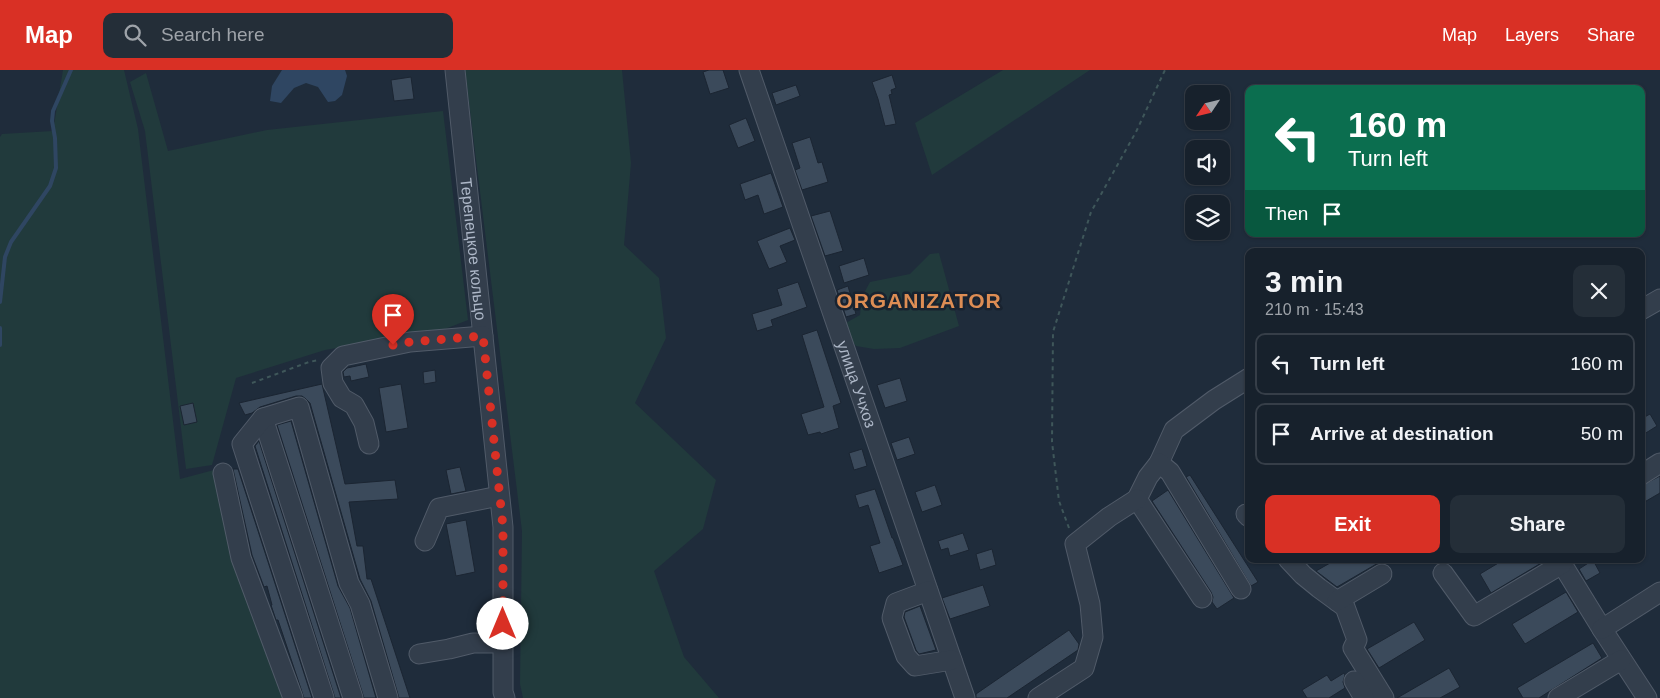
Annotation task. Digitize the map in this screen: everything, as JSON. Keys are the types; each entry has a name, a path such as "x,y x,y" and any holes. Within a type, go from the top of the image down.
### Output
{"street":[{"name":"Терепецкое кольцо","path":"455,70 503,527 503,692 505,698"},
{"name":"улица Учхоз","path":"748,70 965,698"},
{"path":"1645,308 1660,299"},
{"path":"369,444 364,423 354,404 342,398 332,383 331,368 343,356 410,342 483,336"},
{"path":"1038,698 1084,668 1093,637 1090,604 1075,544 1109,516 1137,499 1148,477 1159,463 1174,430 1214,400 1245,381"},
{"path":"324,698 242,444 263,418 299,407 349,583 360,604 388,698"},
{"path":"263,418 353,698"},
{"path":"1645,472 1660,462"},
{"path":"1159,463 1170,472 1242,589"},
{"path":"223,473 241,558 293,698"},
{"path":"424,541 439,508 500,496"},
{"path":"1137,499 1202,598"},
{"path":"1299,563 1319,588 1345,606 1357,640 1353,648 1384,698"},
{"path":"1443,573 1474,616 1558,563"},
{"path":"1561,563 1647,698"},
{"path":"1337,601 1382,574"},
{"path":"928,591 896,603 892,618 906,656 915,666 952,660"},
{"path":"1602,629 1660,592"},
{"path":"419,654 473,643 503,643"},
{"path":"1558,698 1621,660"},
{"path":"1354,681 1364,698"}],"path":[{"path":"1075,544 1059,500 1052,442 1053,332 1091,212 1136,132 1165,70"},
{"path":"252,383 309,362 343,356"}],"green space":[{"path":"63,70 124,70 138,129 180,479 214,470 236,560 285,698 0,698 0,137 2,134 53,131"},
{"path":"465,70 622,70 631,163 624,245 659,278 666,338 635,403 716,480 703,529 654,571 684,657 719,698 523,698 520,684 522,531"},
{"path":"1003,70 1090,70 932,175 915,123"},
{"path":"146,73 168,151 267,130 443,111 468,320 445,329 325,350 236,378 212,465 186,469 145,131 130,82"},
{"path":"939,253 959,326 900,348 874,349 856,346 845,332 844,324 860,315 862,297 870,282 910,274 930,254"}],"water":[{"path":"282,70 345,70 347,76 342,95 335,101 328,102 318,87 306,83 294,88 281,103 270,101 272,86"}],"building":[{"path":"723,70 729,88 710,94 703,72"},
{"path":"892,75 896,88 891,90 892,94 889,95 896,124 885,126 872,82"},
{"path":"411,77 414,99 394,101 391,80"},
{"path":"796,85 800,96 776,105 772,93"},
{"path":"746,118 755,141 738,148 729,125"},
{"path":"810,137 818,163 822,162 828,182 802,190 795,170 800,168 792,143"},
{"path":"771,173 783,207 764,214 758,195 745,200 740,184"},
{"path":"830,211 843,251 825,256 811,216"},
{"path":"790,228 795,240 780,246 787,262 769,269 757,241"},
{"path":"864,258 869,275 844,283 839,266"},
{"path":"798,282 807,307 771,320 773,326 757,331 752,314 782,305 777,289"},
{"path":"848,286 856,314 846,317 837,290"},
{"path":"817,330 841,403 833,406 839,428 821,434 820,432 808,435 801,414 824,407 802,335"},
{"path":"366,364 369,377 351,381 350,376 344,377 343,372 347,368"},
{"path":"435,370 436,382 424,384 423,372"},
{"path":"900,378 907,401 885,408 877,385"},
{"path":"322,384 345,484 395,480 398,499 349,502 357,546 363,546 367,579 371,579 410,698 399,698 371,601 360,579 310,403 302,396 296,396 260,407 252,413 245,415 239,403"},
{"path":"401,384 408,428 386,432 379,388"},
{"path":"193,403 197,422 184,425 180,406"},
{"path":"1650,414 1657,426 1645,434 1645,417"},
{"path":"291,421 338,586 350,608 376,698 364,698 277,425"},
{"path":"909,437 915,454 897,460 891,443"},
{"path":"259,441 341,698 335,698 255,446"},
{"path":"862,449 867,466 854,470 849,453"},
{"path":"460,467 466,491 451,494 446,470"},
{"path":"233,469 238,469 312,698 304,698 278,620 276,620 271,605 267,586 264,587 252,555"},
{"path":"1190,475 1258,582 1251,586 1186,477"},
{"path":"1660,476 1660,493 1645,502 1645,484"},
{"path":"935,485 942,505 922,512 915,492"},
{"path":"875,489 903,565 879,573 870,546 880,543 868,505 859,508 855,495"},
{"path":"1168,490 1234,598 1217,609 1212,602 1211,592 1152,501"},
{"path":"466,520 475,572 456,576 446,524"},
{"path":"963,533 969,550 950,556 948,548 941,550 938,541"},
{"path":"992,549 996,565 980,570 976,554"},
{"path":"1330,563 1378,563 1337,587 1316,571"},
{"path":"1498,563 1541,563 1491,593 1480,574"},
{"path":"1588,563 1595,563 1600,573 1586,581 1579,569"},
{"path":"983,585 990,606 950,619 942,598"},
{"path":"1566,592 1578,612 1525,644 1512,624"},
{"path":"920,606 936,650 919,654 904,617 905,612"},
{"path":"1414,622 1425,640 1379,668 1367,649"},
{"path":"1069,630 1079,644 1078,650 1007,698 976,698 976,694"},
{"path":"1593,643 1602,658 1539,698 1523,698 1517,688"},
{"path":"1449,668 1460,687 1440,698 1397,698"},
{"path":"1344,673 1343,682 1345,688 1329,698 1307,698 1302,690 1327,675 1331,681"}],"waterway":[{"path":"0,302 5,257 11,242 50,186 56,168 55,138 52,121 53,111 71,70"},
{"path":"0,328 0,345"}],"district":[{"name":"ORGANIZATOR","path":"919,301"}],"route":[{"path":"393,345 483,336 503,527 503,624"}]}
